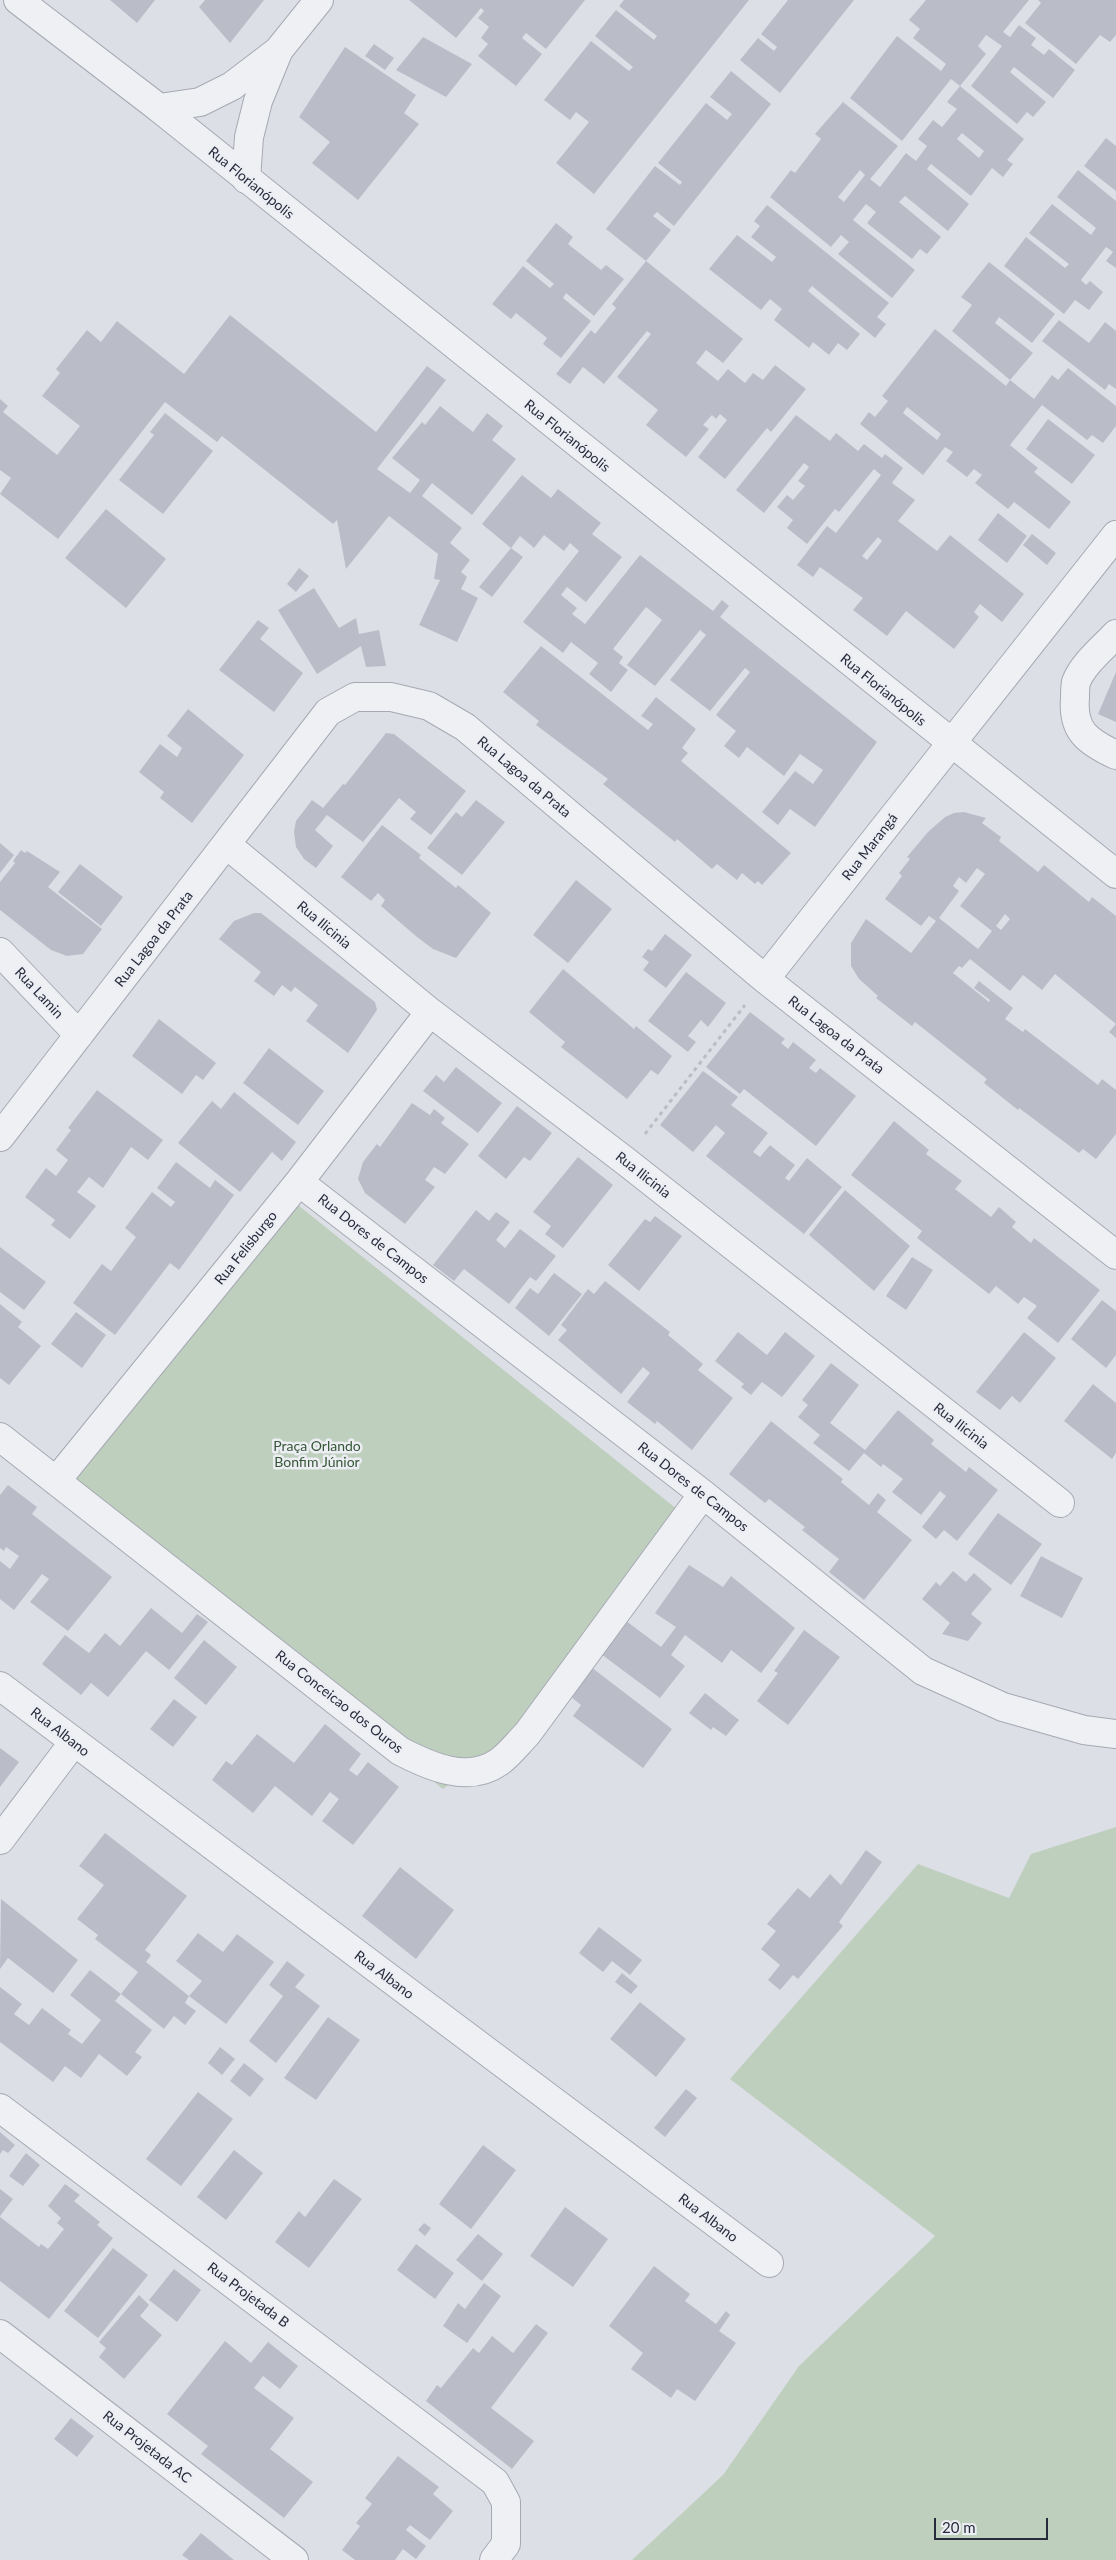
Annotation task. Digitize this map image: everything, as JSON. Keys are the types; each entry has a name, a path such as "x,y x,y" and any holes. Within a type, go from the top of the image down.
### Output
{"street":[{"name":"Rua Florianópolis","path":"18,0 159,108 951,744 1116,874"},
{"path":"159,108 200,102 232,86 278,51 318,0"},
{"path":"246,178 248,137 258,101 278,51"},
{"name":"Rua Marangá","path":"765,979 1116,535"},
{"path":"1116,634 1089,663 1076,682 1074,707 1079,731 1098,746 1116,755"},
{"name":"Rua Lagoa da Prata","path":"0,1137 228,845 328,712 355,697 391,697 429,706 465,727 765,979 1116,1255"},
{"name":"Rua Ilicinia","path":"228,845 430,1012 624,1160 1060,1503"},
{"name":"Rua Lamin","path":"0,952 79,1035"},
{"name":"Rua Felisburgo","path":"56,1481 299,1182 430,1012"},
{"name":"Rua Dores de Campos","path":"299,1182 703,1494 923,1671 1003,1706 1084,1730 1116,1734"},
{"name":"Rua Conceicao dos Ouros","path":"0,1437 400,1751 432,1767 454,1772 479,1770 499,1762 527,1734 703,1494"},
{"name":"Rua Albano","path":"0,1686 769,2263"},
{"path":"0,1840 73,1742"},
{"name":"Rua Projetada B","path":"0,2108 495,2482 506,2502 506,2544 494,2560"},
{"name":"Rua Projetada AC","path":"0,2334 294,2560"}],"path":[{"path":"624,1160 765,979"}],"green space":[{"name":"Praça Orlando Bonfim Júnior","path":"288,1197 678,1510 505,1743 443,1789 56,1481"},
{"path":"1116,1827 1116,2560 632,2560 723,2475 799,2366 935,2236 730,2079 918,1864 1009,1898 1031,1854"}],"building":[{"path":"110,0 155,0 137,23"},
{"path":"205,0 264,0 230,43 199,7"},
{"path":"409,0 585,0 546,49 526,33 522,38 542,54 516,86 478,56 488,44 481,38 489,27 478,18 484,11 481,8 456,38"},
{"path":"624,0 749,0 594,194 556,163 589,122 576,112 570,120 544,100 591,41 629,71 633,67 595,36 616,10 654,40 657,36 619,6"},
{"path":"788,0 854,0 780,93 740,60 758,38 774,51 777,47 761,34"},
{"path":"926,0 1029,0 1003,32 1010,37 1019,25 1036,38 1031,45 1044,55 1049,49 1075,70 1053,98 1014,67 1010,72 1046,102 1033,117 1027,112 1017,124 971,86 1002,46 986,35 978,46 986,54 960,86 951,79 902,141 850,98 897,36 941,71 946,64 913,38 920,29 909,20"},
{"path":"1038,0 1116,0 1116,35 1110,42 1100,35 1076,64 1025,23 1041,3"},
{"path":"423,37 472,64 446,97 396,70"},
{"path":"374,44 394,58 385,70 365,56"},
{"path":"345,47 416,95 404,113 419,124 358,200 312,163 330,142 299,117"},
{"path":"731,71 771,104 674,226 657,212 653,216 671,230 646,261 606,229 655,166 680,185 682,182 658,163 706,103 727,120 732,114 710,97"},
{"path":"960,86 1024,139 1007,160 1013,164 1003,177 992,168 971,196 931,164 927,169 969,204 948,231 905,196 899,202 941,237 927,254 920,249 912,259 867,223 876,212 866,204 853,220 915,270 892,298 838,254 849,242 841,235 831,247 770,197 791,170 795,173 821,139 815,134 843,102 898,146 870,179 880,187 906,153 916,161 927,146 918,139 933,120 942,127 957,109 947,102","holes":["962,133 984,151 979,158 957,139","860,170 865,175 844,202 838,197"]},
{"path":"1106,138 1116,146 1116,191 1084,166"},
{"path":"1078,170 1116,201 1116,268 1106,261 1113,252 1106,247 1081,280 1086,285 1090,281 1103,292 1089,310 1075,300 1064,314 1004,266 1026,237 1065,268 1069,264 1029,233 1052,204 1091,235 1096,228 1057,197"},
{"path":"767,205 889,303 877,317 886,324 875,338 812,286 808,291 860,334 847,350 838,343 829,355 813,342 809,348 774,320 782,309 770,299 761,310 709,269 737,235 772,262 776,257 751,237 760,226 754,221"},
{"path":"556,223 573,237 568,244 601,270 606,265 624,279 594,316 566,293 563,298 591,321 561,358 543,344 547,338 516,313 511,319 492,304 523,266 550,288 554,284 526,261"},
{"path":"646,261 743,339 723,363 706,350 696,363 718,381 728,369 745,383 753,373 763,380 775,365 806,389 771,432 767,428 725,479 698,457 727,420 720,414 716,419 712,415 703,425 709,429 686,457 646,425 658,410 617,377 651,334 647,331 604,384 583,367 570,384 556,374 591,330 595,334 616,308 612,304"},
{"path":"989,262 1055,314 1032,343 999,317 995,323 1033,353 1010,380 952,331 972,305 961,297"},
{"path":"230,315 376,432 427,366 446,380 377,469 410,493 420,480 392,458 422,422 425,425 440,406 473,432 487,413 503,426 492,440 516,459 472,515 432,483 422,496 462,528 450,543 470,560 461,572 467,577 461,589 478,598 457,642 419,625 440,580 434,579 438,554 389,516 346,569 337,520 333,524 222,436 217,442 165,402 58,539 0,494 11,478 0,470 0,399 8,406 3,412 57,455 80,426 42,396 60,373 56,369 87,330 101,342 117,321 184,374"},
{"path":"1059,320 1089,343 1105,322 1116,331 1116,389 1109,384 1105,390 1042,341"},
{"path":"935,329 1006,386 1010,380 1034,399 1052,375 1058,380 1068,368 1116,406 1116,426 1103,443 1092,435 1087,440 1042,405 1010,445 1038,468 1034,472 1071,502 1049,529 1014,502 1008,509 975,483 982,475 974,469 967,477 946,461 953,452 945,447 923,475 860,424 869,412 875,417 888,401 882,396","holes":["907,407 941,434 937,440 903,413"]},
{"path":"165,413 213,451 163,514 119,480 154,435 150,432"},
{"path":"796,415 830,441 836,433 858,451 864,444 882,458 885,454 903,468 892,483 915,500 898,521 937,551 950,535 1024,594 1002,622 980,604 974,612 979,617 954,649 906,611 887,636 853,610 863,598 820,567 813,577 797,565 827,526 836,533 881,475 874,469 839,512 835,509 807,544 787,528 793,520 777,507 787,495 793,500 805,486 798,481 809,467 804,463 764,513 736,490","holes":["878,537 882,541 867,560 862,556"]},
{"path":"1048,419 1095,455 1072,484 1026,449"},
{"path":"522,475 551,498 558,489 601,523 592,534 622,557 586,602 567,587 561,595 577,608 572,614 585,624 640,555 713,611 722,600 729,606 720,617 877,742 815,827 790,809 778,825 762,812 795,771 813,784 823,770 800,754 784,776 747,747 739,758 724,746 736,731 716,715 750,672 745,668 710,711 670,680 706,635 700,630 655,686 627,665 662,620 646,607 613,649 623,657 619,663 628,670 611,692 589,674 598,663 571,642 563,653 523,622 579,551 570,543 564,551 544,535 534,548 520,536 511,548 482,524"},
{"path":"106,509 166,559 126,608 65,558"},
{"path":"998,513 1027,536 1007,563 978,540"},
{"path":"1032,534 1056,553 1047,565 1023,545"},
{"path":"511,548 523,557 492,597 479,587"},
{"path":"299,568 309,576 296,592 287,584"},
{"path":"314,588 339,628 356,618 359,634 379,630 386,666 366,667 361,646 317,674 278,610"},
{"path":"258,620 269,628 260,639 303,673 274,712 219,670"},
{"path":"541,646 648,730 653,724 641,716 656,697 696,729 682,748 688,753 681,761 791,853 762,885 758,881 755,884 742,873 737,880 717,864 712,869 677,839 675,842 603,784 608,779 536,725 539,721 503,692"},
{"path":"1116,672 1116,722 1098,714"},
{"path":"188,709 244,755 192,823 160,798 164,792 139,772 160,744 177,757 182,748 167,736"},
{"path":"386,733 394,734 466,791 431,835 410,819 416,812 399,798 363,842 327,815 315,830 333,846 316,868 304,859 296,847 294,832 296,821 312,800 323,808 343,784 345,785"},
{"path":"476,800 505,822 462,875 427,848 456,812 462,817"},
{"path":"964,812 986,818 982,823 1001,837 999,841 1038,872 1044,865 1089,902 1092,897 1116,916 1116,1024 1055,974 1042,990 1023,975 1010,991 970,959 962,968 959,966 953,973 989,1002 990,1000 974,988 979,981 1013,1008 1005,1019 1023,1032 1025,1029 1098,1085 1102,1079 1116,1090 1116,1134 1096,1159 1083,1149 1079,1153 1019,1108 1018,1110 984,1083 987,1079 915,1022 912,1026 876,998 878,996 859,979 851,966 851,943 866,919 911,953 936,921 929,916 921,926 885,899 902,876 899,873 910,859 907,857 928,832 945,817 954,813","holes":["977,868 985,874 960,906 992,931 978,949 939,918 959,891 953,886 959,877 966,883","1005,914 1010,919 1001,930 996,926"]},
{"path":"382,825 421,855 419,858 456,888 458,885 491,913 456,958 433,949 417,937 381,906 385,900 378,893 371,901 341,877"},
{"path":"0,843 14,855 0,873"},
{"path":"21,850 25,853 27,851 60,872 48,887 102,929 83,954 67,956 51,950 0,910 0,882 15,863 13,861"},
{"path":"80,864 123,897 101,926 58,892"},
{"path":"576,880 612,909 568,963 533,935"},
{"path":"254,913 261,913 375,1002 377,1010 348,1053 306,1021 318,1005 295,987 291,992 282,985 274,996 254,981 261,972 219,939 234,921"},
{"path":"665,934 692,955 666,988 643,970 649,962 642,957 648,949 652,951"},
{"path":"563,969 634,1029 636,1026 672,1056 658,1075 651,1070 627,1099 561,1047 565,1042 529,1012"},
{"path":"686,972 726,1003 708,1027 701,1020 688,1036 696,1042 688,1052 648,1021"},
{"path":"750,1012 785,1039 781,1043 788,1049 793,1042 816,1060 809,1068 816,1073 820,1068 856,1096 816,1146 744,1089 740,1094 706,1067"},
{"path":"159,1019 216,1063 203,1080 196,1075 182,1094 132,1056"},
{"path":"1116,1024 1116,1038 1109,1032"},
{"path":"269,1048 324,1091 298,1125 243,1083"},
{"path":"456,1067 502,1103 478,1133 423,1091 436,1075 444,1082"},
{"path":"703,1071 738,1097 731,1105 768,1133 753,1152 760,1157 770,1145 795,1165 785,1178 789,1181 807,1158 842,1187 804,1234 706,1156 725,1133 716,1125 693,1152 660,1125"},
{"path":"97,1090 163,1140 148,1160 131,1147 103,1188 89,1177 77,1192 96,1206 70,1239 51,1225 55,1220 25,1197 46,1168 56,1176 68,1160 56,1150 71,1130 68,1128"},
{"path":"234,1092 296,1142 282,1161 272,1152 240,1192 178,1143 212,1101 221,1109"},
{"path":"412,1103 430,1115 434,1109 445,1118 441,1123 469,1144 445,1174 434,1167 425,1180 435,1187 405,1224 365,1193 358,1179 363,1162 377,1144 380,1147"},
{"path":"517,1106 552,1133 530,1161 524,1157 506,1179 478,1156"},
{"path":"894,1121 929,1150 926,1154 962,1181 955,1189 991,1217 999,1207 1016,1222 1012,1227 1031,1243 1034,1238 1100,1290 1058,1343 1027,1318 1037,1306 1024,1297 1018,1304 996,1286 989,1294 917,1238 922,1231 851,1175"},
{"path":"578,1157 613,1185 563,1248 545,1234 551,1226 533,1212"},
{"path":"176,1162 210,1188 215,1180 234,1195 179,1270 170,1263 115,1335 73,1303 102,1264 111,1271 136,1237 125,1228 152,1192 171,1207 175,1202 157,1188"},
{"path":"845,1190 910,1246 874,1291 809,1235"},
{"path":"476,1210 489,1221 496,1212 510,1222 496,1240 505,1248 520,1229 556,1256 536,1281 530,1277 509,1304 464,1269 454,1281 433,1265"},
{"path":"655,1216 682,1236 639,1291 608,1265 645,1219 650,1222"},
{"path":"0,1247 46,1282 24,1310 0,1292"},
{"path":"912,1257 933,1270 906,1310 886,1296"},
{"path":"554,1273 582,1294 549,1336 515,1308 530,1288 538,1294"},
{"path":"605,1281 670,1332 668,1335 703,1364 698,1370 733,1398 692,1450 657,1421 655,1424 627,1402 650,1373 643,1367 621,1394 558,1340 567,1330 561,1325 588,1289 594,1294"},
{"path":"1102,1300 1116,1311 1116,1355 1106,1368 1071,1339"},
{"path":"0,1304 22,1322 18,1327 41,1346 9,1385 0,1378"},
{"path":"76,1312 106,1335 82,1368 51,1344"},
{"path":"738,1332 767,1355 785,1332 815,1356 782,1397 762,1382 751,1395 741,1387 744,1384 715,1361"},
{"path":"1024,1332 1056,1358 1020,1403 1012,1396 1000,1410 976,1392"},
{"path":"831,1363 859,1385 830,1423 865,1450 898,1410 934,1440 931,1444 966,1472 969,1467 998,1490 957,1541 944,1530 936,1539 922,1527 946,1496 940,1491 921,1515 892,1492 903,1479 883,1464 881,1467 864,1453 849,1471 813,1443 820,1435 798,1417 808,1405 802,1400"},
{"path":"1093,1384 1116,1403 1116,1453 1112,1459 1064,1421"},
{"path":"771,1421 843,1479 841,1482 869,1505 878,1493 886,1500 877,1512 912,1540 864,1600 829,1572 839,1559 802,1530 805,1527 769,1499 765,1503 729,1474"},
{"path":"8,1485 37,1507 32,1514 112,1577 68,1631 30,1602 49,1579 42,1574 14,1610 0,1599 0,1561 10,1569 19,1556 6,1547 4,1551 0,1548 0,1495"},
{"path":"998,1513 1042,1544 1011,1585 968,1554"},
{"path":"1041,1556 1083,1578 1062,1618 1020,1596"},
{"path":"689,1565 723,1587 731,1576 795,1628 761,1673 731,1650 722,1663 685,1635 671,1655 685,1666 660,1698 601,1654 626,1621 661,1647 676,1627 655,1613"},
{"path":"953,1571 966,1582 974,1573 992,1589 971,1614 982,1623 968,1641 942,1634 950,1623 922,1599 936,1582 940,1586"},
{"path":"151,1608 182,1633 197,1614 208,1622 169,1670 146,1651 108,1697 91,1683 81,1695 42,1664 65,1635 89,1653 105,1633 120,1646"},
{"path":"804,1630 840,1657 788,1725 757,1701 778,1673 774,1671"},
{"path":"204,1640 237,1667 206,1705 174,1678"},
{"path":"591,1667 672,1729 643,1768 573,1716 581,1705 570,1696"},
{"path":"705,1693 739,1720 726,1736 713,1727 711,1730 689,1713"},
{"path":"174,1699 197,1717 173,1747 150,1729"},
{"path":"325,1724 361,1754 349,1770 357,1776 368,1762 399,1787 353,1845 322,1821 339,1799 330,1792 312,1816 275,1786 253,1813 212,1780 226,1761 232,1765 257,1734 294,1763"},
{"path":"0,1748 19,1762 0,1787"},
{"path":"105,1833 187,1896 145,1950 151,1955 146,1962 189,1996 185,2003 196,2011 185,2025 174,2016 164,2029 121,1994 138,1972 95,1939 98,1935 77,1919 104,1885 79,1866"},
{"path":"866,1850 882,1862 839,1922 843,1926 798,1979 793,1975 780,1990 768,1980 780,1965 761,1949 776,1931 767,1924 798,1888 810,1898 830,1874 841,1885"},
{"path":"400,1867 454,1910 416,1959 362,1916"},
{"path":"1,1899 78,1960 53,1993 8,1958 0,1969"},
{"path":"599,1927 642,1960 630,1975 612,1961 603,1972 579,1953"},
{"path":"198,1933 223,1952 237,1934 274,1962 226,2024 189,1996 202,1981 176,1961"},
{"path":"287,1961 305,1975 295,1987 320,2006 276,2063 249,2041 283,1996 269,1985"},
{"path":"90,1970 121,1994 115,2001 152,2030 135,2052 142,2057 127,2076 99,2054 81,2078 65,2066 53,2082 0,2042 0,1987 22,2004 14,2014 29,2025 42,2008 71,2030 68,2034 82,2044 101,2020 70,1995"},
{"path":"622,1973 638,1986 631,1994 615,1982"},
{"path":"640,2002 686,2039 656,2077 610,2039"},
{"path":"328,2017 360,2040 316,2100 284,2078"},
{"path":"220,2047 235,2059 222,2075 208,2063"},
{"path":"244,2063 264,2079 250,2097 230,2081"},
{"path":"686,2089 697,2098 665,2137 654,2128"},
{"path":"198,2092 233,2119 181,2186 146,2159"},
{"path":"0,2132 15,2145 8,2153 3,2150 0,2154"},
{"path":"483,2145 516,2170 471,2229 439,2204"},
{"path":"234,2150 263,2173 226,2220 197,2197"},
{"path":"26,2153 40,2165 23,2186 9,2176"},
{"path":"334,2179 362,2199 309,2268 275,2242 299,2211 305,2217"},
{"path":"65,2184 80,2195 74,2201 100,2222 97,2225 113,2238 49,2319 0,2281 0,2217 39,2247 41,2244 48,2249 64,2229 57,2223 61,2218 48,2206"},
{"path":"0,2189 13,2199 0,2216"},
{"path":"565,2207 608,2239 573,2287 530,2256"},
{"path":"424,2223 431,2228 425,2236 418,2230"},
{"path":"478,2234 503,2254 482,2281 456,2260"},
{"path":"416,2244 454,2273 435,2299 397,2270"},
{"path":"113,2248 148,2275 98,2338 64,2311"},
{"path":"654,2266 690,2294 685,2301 716,2324 726,2311 730,2315 719,2331 736,2343 695,2401 677,2389 671,2398 631,2369 643,2353 609,2326"},
{"path":"174,2269 201,2290 177,2322 149,2300"},
{"path":"484,2283 501,2296 467,2343 443,2326 458,2303 465,2309"},
{"path":"139,2295 149,2305 140,2316 162,2335 124,2379 99,2357 106,2348 99,2342"},
{"path":"536,2324 548,2333 491,2408 534,2441 512,2469 426,2401 437,2385 441,2388 473,2348 479,2353 492,2336 513,2353"},
{"path":"225,2341 251,2363 268,2342 298,2366 280,2389 263,2376 254,2388 294,2418 270,2449 313,2482 284,2518 201,2454 208,2446 167,2414"},
{"path":"71,2418 94,2436 77,2457 54,2439"},
{"path":"398,2456 439,2487 433,2494 453,2511 430,2540 410,2525 406,2530 426,2546 416,2559 403,2549 395,2560 355,2560 342,2550 360,2526 356,2523 372,2504 365,2498"},
{"path":"201,2533 234,2560 189,2560 182,2555"}]}
